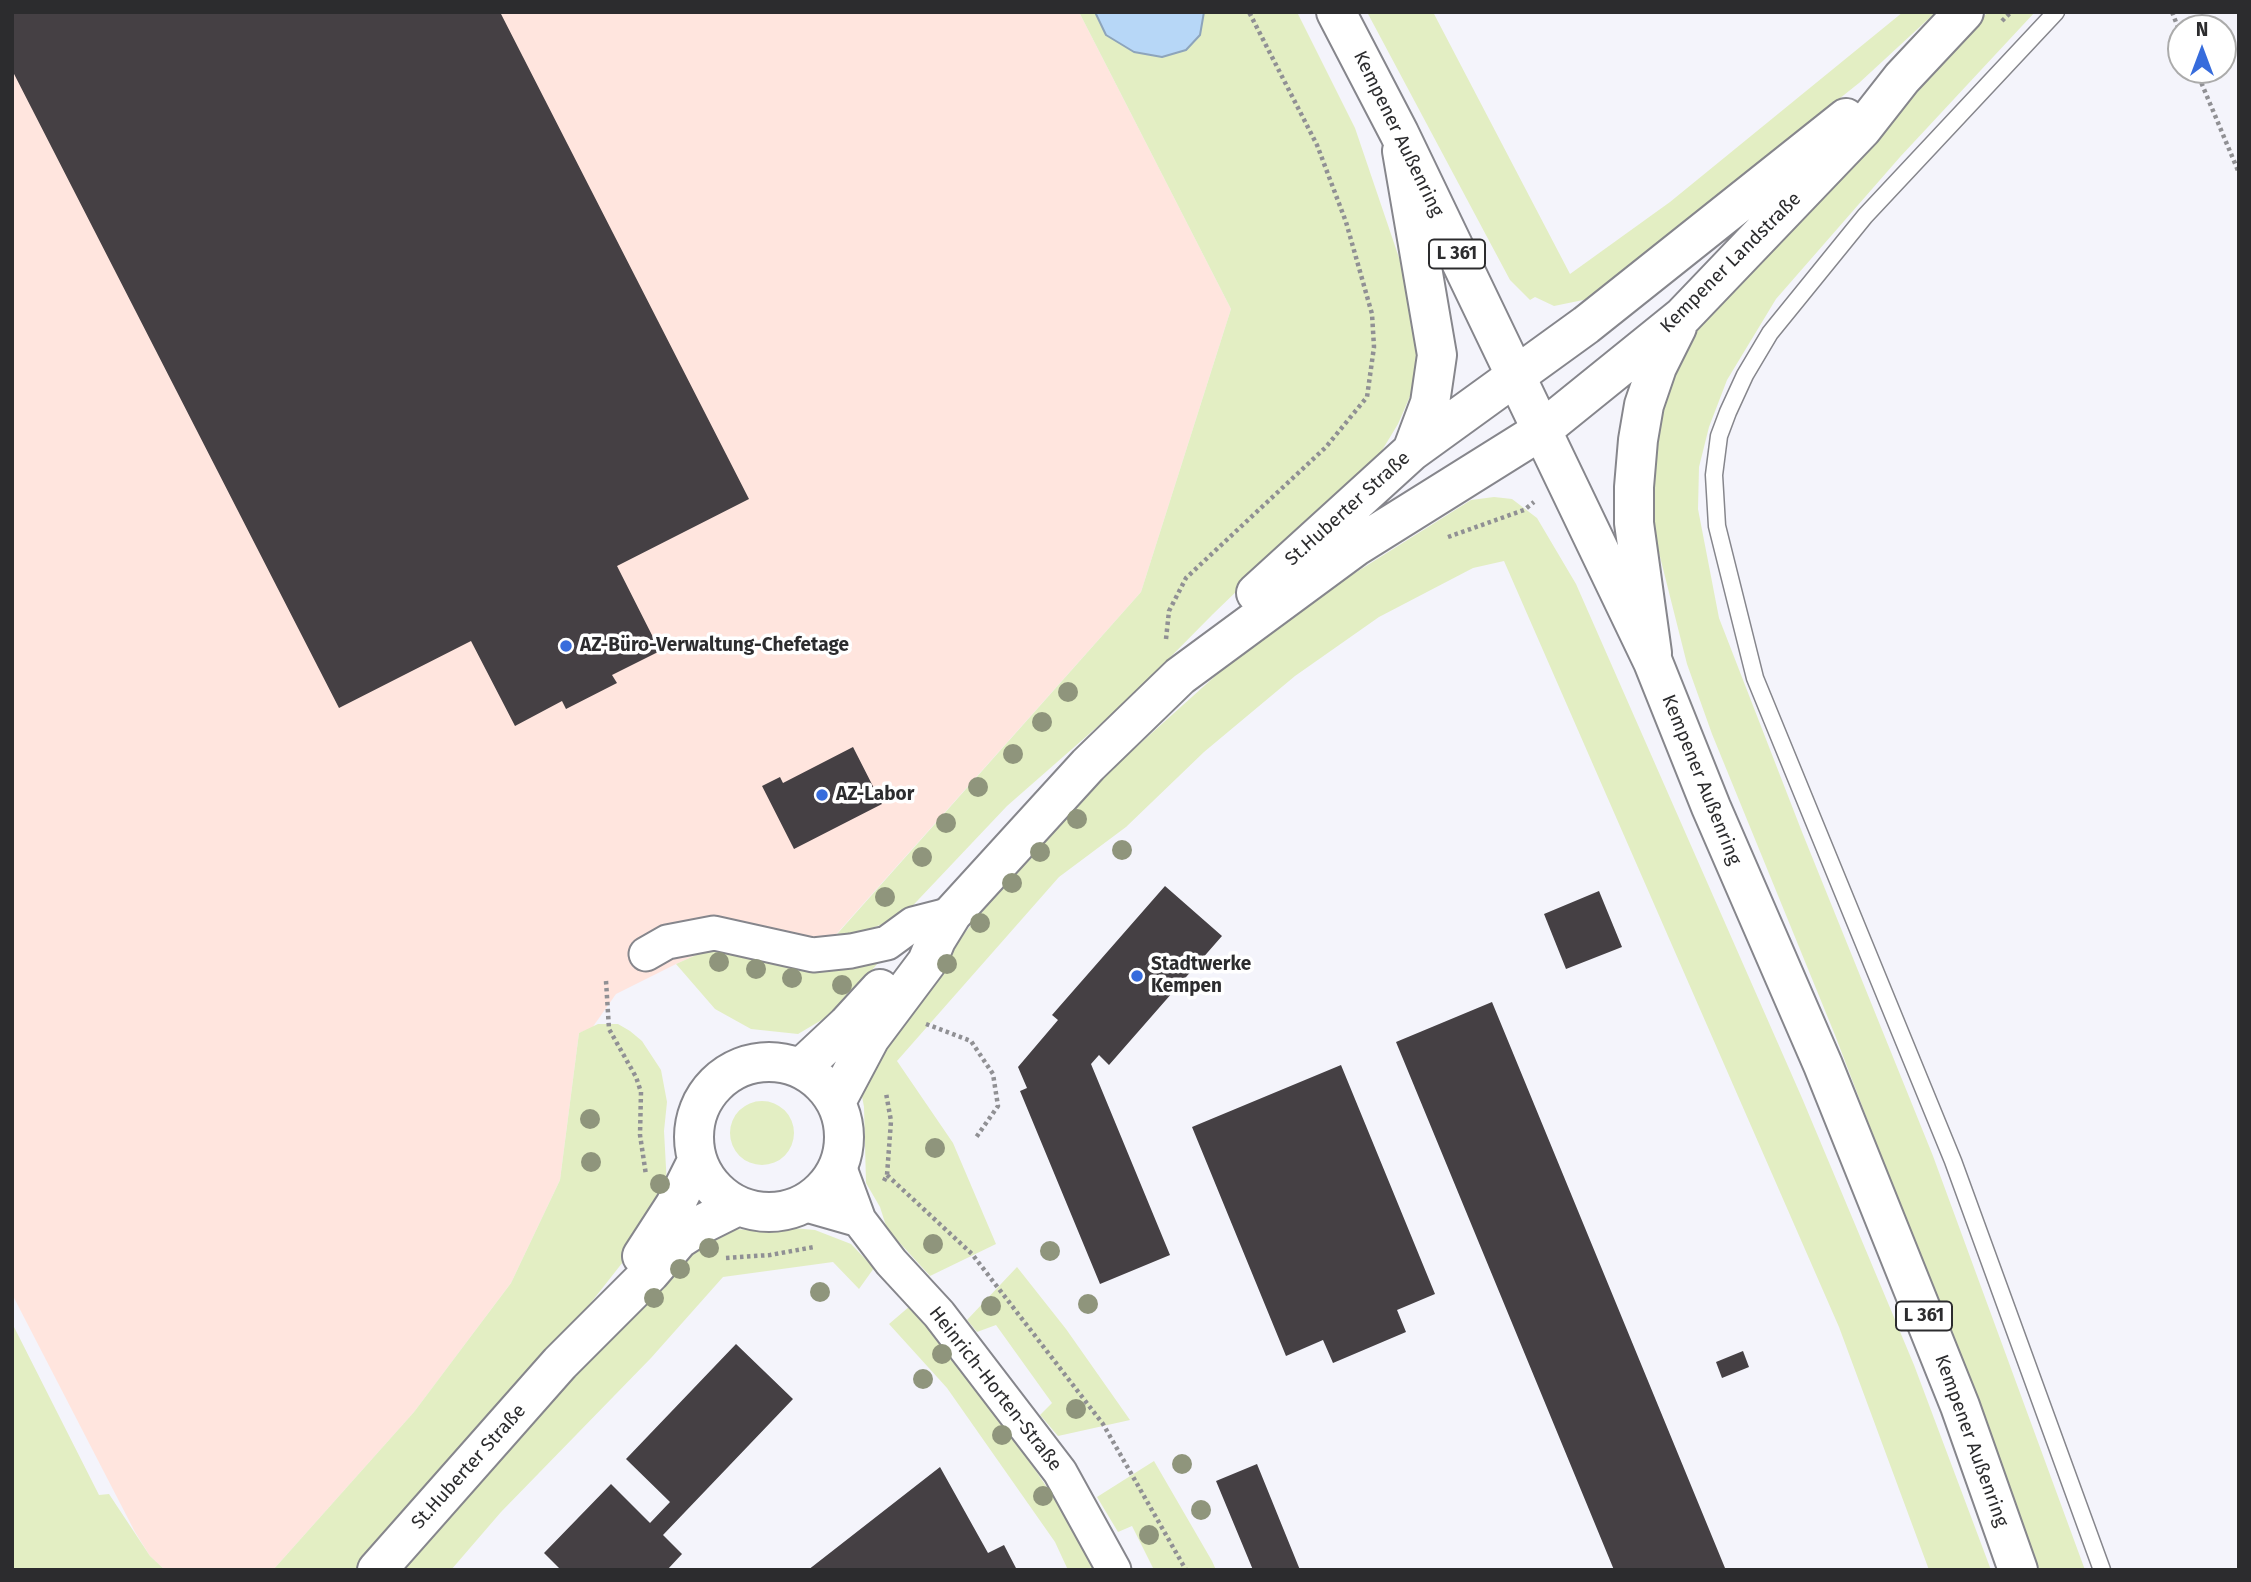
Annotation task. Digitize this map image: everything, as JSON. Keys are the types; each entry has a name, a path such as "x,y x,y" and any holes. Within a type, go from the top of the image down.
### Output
{"street":[{"name":"Kempener Außenring","path":"1336,12 1399,133 1653,662 1711,807 1864,1166 1960,1406 2018,1570"},
{"name":"Kempener Landstraße","path":"1542,430 1682,316 1862,130 1902,78 1964,12"},
{"name":"Kempener Landstraße","path":"1516,375 1586,325 1840,122 1902,78"},
{"path":"1399,133 1437,355 1430,403 1412,451"},
{"path":"1653,662 1634,523 1636,455 1644,405 1657,367 1682,316"},
{"name":"St.Huberter Straße","path":"1189,669 1228,618 1412,451 1516,375"},
{"name":"St.Huberter Straße","path":"801,1068 847,1025 917,950 944,927 1088,765 1189,669 1355,547 1542,430"},
{"path":"646,954 667,942 714,933 813,955 887,943 913,924 944,927"},
{"name":"St.Huberter Straße","path":"836,1102 870,1038 928,962 944,927"},
{"path":"776,1061 801,1068 821,1082 836,1102 844,1134 839,1166 824,1189 803,1204 782,1211 760,1212 738,1206 720,1195 706,1180 697,1161 693,1139 695,1118 704,1098 716,1083 732,1070 750,1063 776,1061"},
{"name":"St.Huberter Straße","path":"560,1363 654,1239 697,1161"},
{"name":"Heinrich-Horten-Straße","path":"839,1166 859,1220 891,1262 939,1314 1060,1472 1114,1570"},
{"path":"803,1204 859,1220"},
{"name":"St.Huberter Straße","path":"377,1570 560,1363 650,1273 679,1239 738,1206"}],"lane":[{"path":"2056,12 1866,216 1770,333 1745,375 1728,412 1719,436 1714,475 1717,526 1755,678 1953,1161 2102,1570"}],"path":[{"path":"1189,669 1166,640 1169,611 1186,579 1326,447 1367,397 1374,347 1372,314 1346,222 1317,145 1248,12"},
{"path":"2202,84 2239,173"},
{"path":"1437,541 1524,510 1566,479"},
{"path":"606,981 609,1030 636,1077 641,1092 640,1135 645,1181"},
{"path":"915,1020 971,1041 993,1074 998,1106 975,1139"},
{"path":"884,1085 891,1121 887,1175 972,1254 1103,1424 1186,1570"},
{"path":"716,1260 771,1255 815,1247"}],"shaded area":[{"path":"12,12 1079,12 1231,309 1141,592 807,967 705,951 616,994 592,1028 579,1033 560,1180 511,1283 414,1412 273,1570 165,1570 150,1556 12,1294"}],"green space":[{"path":"1079,12 1095,12 1106,35 1186,50 1200,36 1204,12 1297,12 1355,128 1413,299 1422,346 1411,394 1398,424 1381,452 1129,699 1007,806 901,918 830,942 1141,592 1231,309"},
{"path":"1367,12 1433,12 1570,274 1670,202 1903,12 1936,12 1859,83 1588,299 1554,306 1535,297 1530,300 1510,280"},
{"path":"1988,12 2035,12 1900,157 1776,299 1727,380 1709,427 1699,467 1698,509 1719,618 1933,1156 2085,1570 2039,1570 1835,1035 1712,734 1687,664 1652,525 1648,461 1665,382 1696,326"},
{"path":"1494,497 1512,499 1537,518 1576,584 1802,1098 1914,1365 1991,1570 1929,1570 1839,1327 1504,561 1473,568 1379,617 1295,676 1204,752 1126,827 1059,877 897,1061 953,1143 996,1244 930,1276 887,1229 880,1207 866,1183 864,1107 861,1091 882,1034 1026,858 1104,776 1223,669 1339,583 1471,500"},
{"path":"705,951 721,951 807,967 854,968 881,959 842,1008 798,1034 751,1029 715,1009 676,964"},
{"path":"598,1024 618,1024 630,1031 642,1041 661,1070 667,1102 664,1131 667,1186 641,1239 582,1314 355,1570 273,1570 414,1412 511,1283 560,1180 579,1033"},
{"path":"756,1101 768,1101 785,1110 792,1121 792,1145 785,1156 768,1165 756,1165 744,1160 735,1151 730,1139 730,1127 735,1115 744,1106"},
{"path":"793,1228 815,1230 851,1244 874,1268 859,1289 833,1262 723,1277 651,1358 501,1512 451,1570 400,1570 685,1249 731,1229 775,1231"},
{"path":"1017,1267 1066,1329 1130,1420 1058,1436 1040,1415 1052,1403 996,1325 977,1332 967,1320"},
{"path":"910,1306 981,1392 1022,1450 1062,1510 1095,1570 1068,1570 1055,1542 947,1388 889,1324"},
{"path":"12,1323 99,1495 109,1494 150,1556 165,1570 12,1570"},
{"path":"1154,1461 1216,1570 1154,1570 1132,1526 1118,1532 1097,1497"}],"water":[{"path":"1095,12 1204,12 1200,35 1186,50 1162,57 1134,52 1106,35"}],"building":[{"path":"12,12 500,12 749,499 617,566 660,651 612,675 617,683 566,709 562,701 515,726 471,641 339,708 12,70"},
{"name":"AZ-Labor","path":"853,747 882,804 794,849 762,786 780,777 783,783"},
{"path":"1165,886 1222,936 1109,1065 1099,1055 1091,1064 1170,1255 1100,1284 1020,1091 1027,1088 1018,1067 1058,1020 1052,1015"},
{"path":"1599,891 1622,947 1566,969 1544,914"},
{"path":"1492,1002 1725,1568 1721,1570 1614,1570 1396,1042"},
{"path":"1341,1065 1435,1294 1397,1310 1406,1332 1333,1363 1323,1340 1286,1356 1192,1127"},
{"path":"736,1344 793,1399 663,1535 682,1554 667,1570 561,1570 544,1553 611,1484 650,1523 670,1502 626,1459"},
{"path":"1743,1351 1749,1367 1722,1378 1716,1362"},
{"path":"1257,1464 1300,1570 1253,1570 1216,1481"},
{"path":"940,1467 988,1553 1004,1545 1017,1570 808,1570"}],"place":[{"name":"AZ-Büro-Verwaltung-Chefetage","path":"566,646"},
{"name":"AZ-Labor","path":"822,795"},
{"name":"Stadtwerke Kempen","path":"1137,976"}]}
